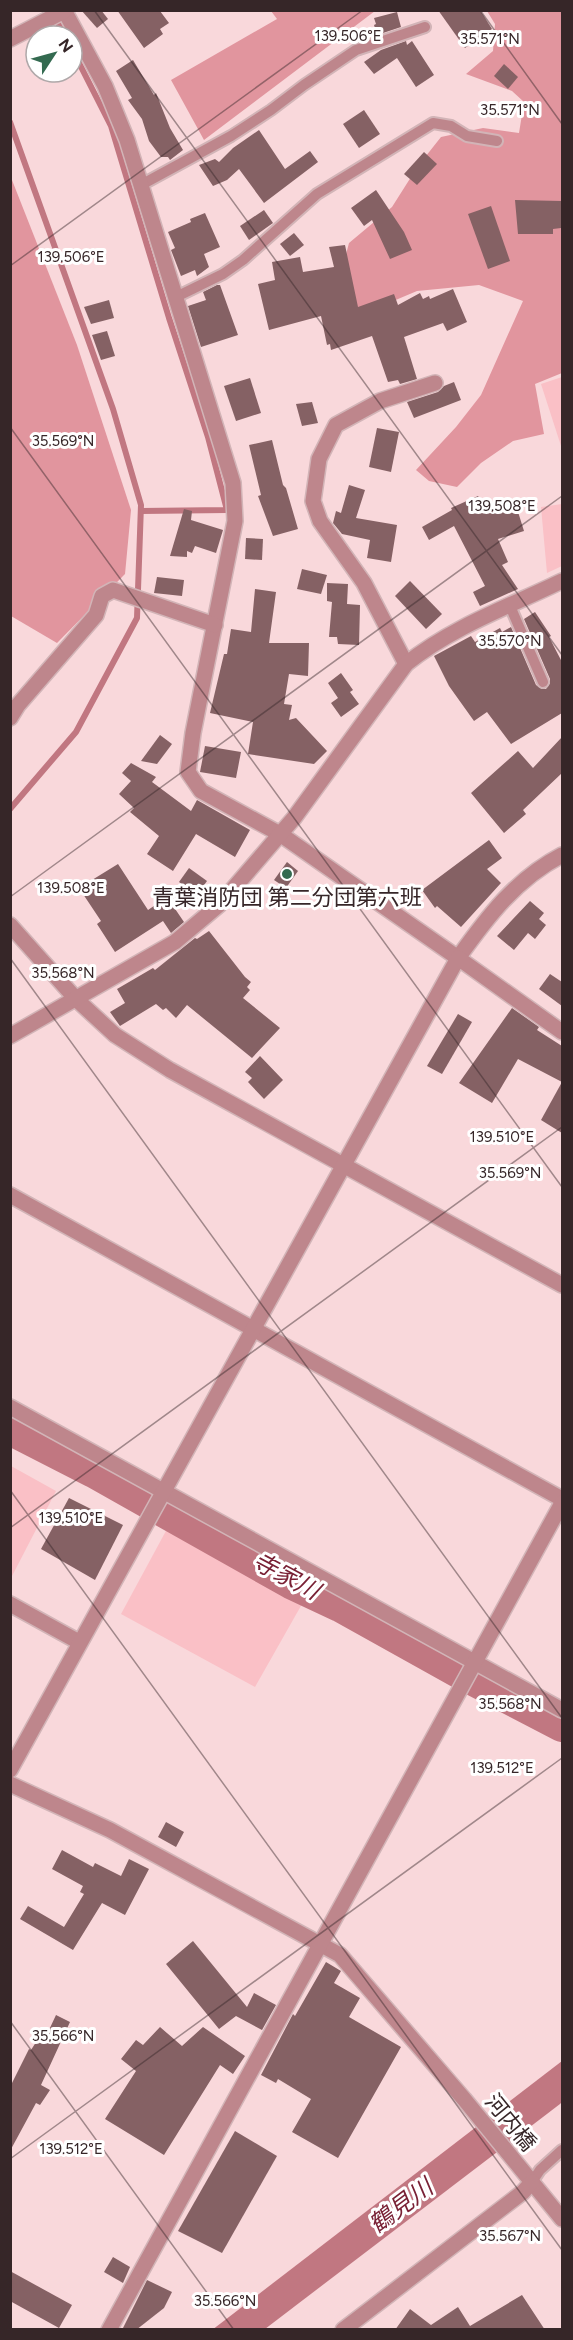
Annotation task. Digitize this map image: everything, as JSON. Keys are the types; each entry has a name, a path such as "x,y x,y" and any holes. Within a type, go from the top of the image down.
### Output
{"street":[{"path":"10,39 64,11 105,86 127,140 233,483 235,521 193,733 188,772 201,791 280,834 562,1032"},
{"path":"406,664 364,583 320,521 313,501 319,459 336,425 380,401 435,382"},
{"path":"10,1036 175,942 220,904 294,818 406,664 427,647 562,581"},
{"path":"10,718 18,705 96,615 102,596 113,590 215,625"},
{"path":"10,1770 458,958 499,905 531,873 562,855"},
{"path":"10,925 76,999 116,1035 170,1070 562,1285"},
{"path":"10,1195 562,1501 322,1944 109,2330"},
{"path":"10,1407 160,1501 471,1671 562,1710"},
{"path":"10,1604 79,1642"},
{"name":"河内橋","path":"10,1784 110,1830 340,1955 464,2099 562,2219"},
{"path":"343,2330 514,2199 528,2178"}],"lane":[{"path":"141,185 231,136 356,50 425,27"},
{"path":"176,297 223,274 243,260 316,194 433,123 451,126 467,136 497,141"},
{"path":"510,606 543,682"},
{"path":"528,2178 562,2150"}],"shaded area":[{"path":"271,11 375,11 204,140 171,80 277,19"},
{"path":"487,11 562,11 562,373 535,384 544,434 513,441 481,463 457,487 429,481 416,470 456,427 481,395 523,301 479,285 417,291 353,318 339,281 349,243 392,207 418,166 441,137 483,128 519,133 524,102 512,91 466,74 493,51 495,24"},
{"path":"10,175 77,345 131,510 125,574 57,643 11,616"},
{"path":"562,377 562,449 541,384"},
{"path":"562,504 562,566 547,573 541,507"},
{"path":"11,1466 56,1491 11,1578"},
{"path":"167,1529 302,1604 255,1687 121,1614"}],"water":[{"name":"鶴見川","path":"562,2061 562,2102 560,2104 265,2329 212,2330"}],"building":[{"path":"81,10 101,10 108,19 97,28"},
{"path":"117,10 160,11 169,23 160,29 163,34 144,48"},
{"path":"438,10 480,10 492,29 465,48"},
{"path":"397,12 401,27 377,35 374,18"},
{"path":"406,41 407,45 412,41 434,75 416,87 397,58 374,74 364,62 381,50"},
{"path":"133,60 154,95 156,93 170,128 183,150 170,160 168,157 161,157 149,141 142,119 128,100 132,98 116,71"},
{"path":"504,64 518,77 508,89 494,76"},
{"path":"364,110 380,134 359,148 343,124"},
{"path":"259,130 285,169 310,151 318,162 264,203 239,169 227,180 213,186 199,165 215,159 219,162 233,148"},
{"path":"424,152 437,164 417,185 404,174"},
{"path":"376,190 404,232 412,250 390,259 372,220 364,226 351,208"},
{"path":"515,200 562,201 561,228 553,229 553,234 518,234"},
{"path":"491,206 510,261 488,269 468,214"},
{"path":"264,210 273,223 249,240 240,226"},
{"path":"205,213 220,247 204,254 209,267 197,276 195,270 181,276 171,250 175,248 168,232"},
{"path":"294,233 304,245 290,256 280,244"},
{"path":"345,245 358,307 394,294 398,305 420,293 423,299 429,296 430,299 453,289 467,322 447,331 443,323 404,337 417,379 400,384 398,380 388,382 372,336 331,350 330,344 327,345 321,316 269,330 258,284 275,280 272,262 300,257 303,272 334,267 329,247"},
{"path":"220,285 238,335 201,347 188,306 206,300 203,292"},
{"path":"109,300 114,318 91,324 84,307"},
{"path":"107,331 115,356 101,360 92,335"},
{"path":"250,378 261,413 236,421 224,386"},
{"path":"454,382 461,400 414,418 407,402 438,392 444,386"},
{"path":"312,402 318,423 302,426 296,404"},
{"path":"377,428 399,432 391,472 369,467"},
{"path":"272,440 283,485 286,488 298,529 273,536 258,496 261,495 249,445"},
{"path":"349,485 365,490 356,518 397,525 391,562 367,558 370,540 342,534 333,523 336,511 341,513"},
{"path":"478,496 484,507 514,499 524,531 498,539 508,562 502,565 518,589 480,606 473,592 485,586 454,526 429,540 422,527 452,510 451,508"},
{"path":"184,509 192,511 191,520 223,530 216,553 195,546 192,553 187,551 187,557 170,556"},
{"path":"246,538 263,539 262,560 245,559"},
{"path":"302,569 327,575 321,594 297,589"},
{"path":"157,577 184,580 182,596 154,593"},
{"path":"410,581 442,614 426,629 395,596"},
{"path":"327,583 348,584 347,604 360,605 359,645 338,644 337,637 329,637 332,602 327,601"},
{"path":"255,589 276,592 269,643 309,643 308,676 289,674 284,704 292,705 289,720 296,718 327,751 314,764 248,754 253,722 210,713 224,654 227,654 231,629 251,632"},
{"path":"535,612 551,636 549,637 562,662 562,713 511,744 487,712 474,721 449,686 434,656 471,636 475,642 500,628 502,632 511,627 536,685 546,689 550,679 524,619"},
{"path":"341,673 353,690 350,692 359,704 341,717 331,703 338,698 328,683"},
{"path":"160,735 172,744 157,764 141,761"},
{"path":"562,737 562,773 523,810 526,814 504,833 471,793 518,751 533,768"},
{"path":"205,746 241,752 236,778 200,772"},
{"path":"131,763 156,777 152,782 191,811 197,800 250,830 235,857 196,834 173,871 147,854 159,836 130,812 134,808 119,794 131,781 122,773"},
{"path":"489,840 502,858 487,869 501,883 461,927 437,906 435,908 422,890"},
{"path":"287,862 298,871 286,888 274,880"},
{"path":"118,864 148,910 167,897 184,922 171,933 163,921 115,952 97,924 101,921 79,888"},
{"path":"189,868 207,881 197,895 179,882"},
{"path":"530,901 544,913 539,919 546,925 535,939 528,933 514,950 497,936"},
{"path":"209,931 251,982 247,987 250,990 243,998 280,1028 252,1058 187,1005 176,1018 166,1008 163,1010 156,1004 120,1026 110,1012 125,1003 117,989 153,968 155,970 195,938"},
{"path":"550,974 562,982 562,1006 539,989"},
{"path":"512,1008 539,1027 537,1030 562,1046 562,1082 518,1059 492,1103 459,1083"},
{"path":"458,1014 472,1022 442,1074 427,1066"},
{"path":"260,1056 283,1080 264,1099 248,1082 252,1078 245,1072"},
{"path":"562,1082 562,1133 541,1120"},
{"path":"69,1498 123,1525 95,1580 41,1549"},
{"path":"166,1822 184,1832 176,1847 158,1837"},
{"path":"62,1850 93,1867 95,1863 121,1876 129,1859 149,1869 125,1915 102,1903 73,1950 20,1919 28,1906 64,1927 84,1894 80,1892 83,1886 52,1869"},
{"path":"193,1941 247,2007 254,1993 276,2005 262,2030 236,2016 219,2029 166,1964"},
{"path":"326,1962 341,1971 334,1983 360,1998 349,2017 401,2047 338,2158 292,2132 311,2099 278,2079 276,2083 261,2075 293,2014 295,2016"},
{"path":"56,2015 70,2022 41,2085 50,2090 40,2105 36,2103 10,2151 10,2087 29,2049 31,2050 45,2028 49,2030"},
{"path":"160,2027 182,2046 203,2027 245,2056 233,2074 220,2065 164,2155 105,2119 136,2071 121,2059 136,2040 143,2045"},
{"path":"235,2131 277,2156 222,2253 178,2231"},
{"path":"113,2257 130,2267 123,2283 104,2272"},
{"path":"10,2271 72,2305 59,2328 10,2301"},
{"path":"147,2280 172,2292 164,2308 136,2330 122,2330"},
{"path":"522,2295 545,2330 395,2330 410,2309 431,2325 458,2307 470,2326"}],"waterway":[{"path":"54,16 58,24"},
{"path":"84,73 111,126 208,437 227,510 141,511"},
{"path":"10,122 113,409 141,505 137,618 76,732 10,809"},
{"name":"寺家川","path":"10,1428 94,1471 291,1582 340,1605 462,1673 562,1725"}],"place":[{"name":"青葉消防団 第二分団第六班","path":"287,874"}]}
